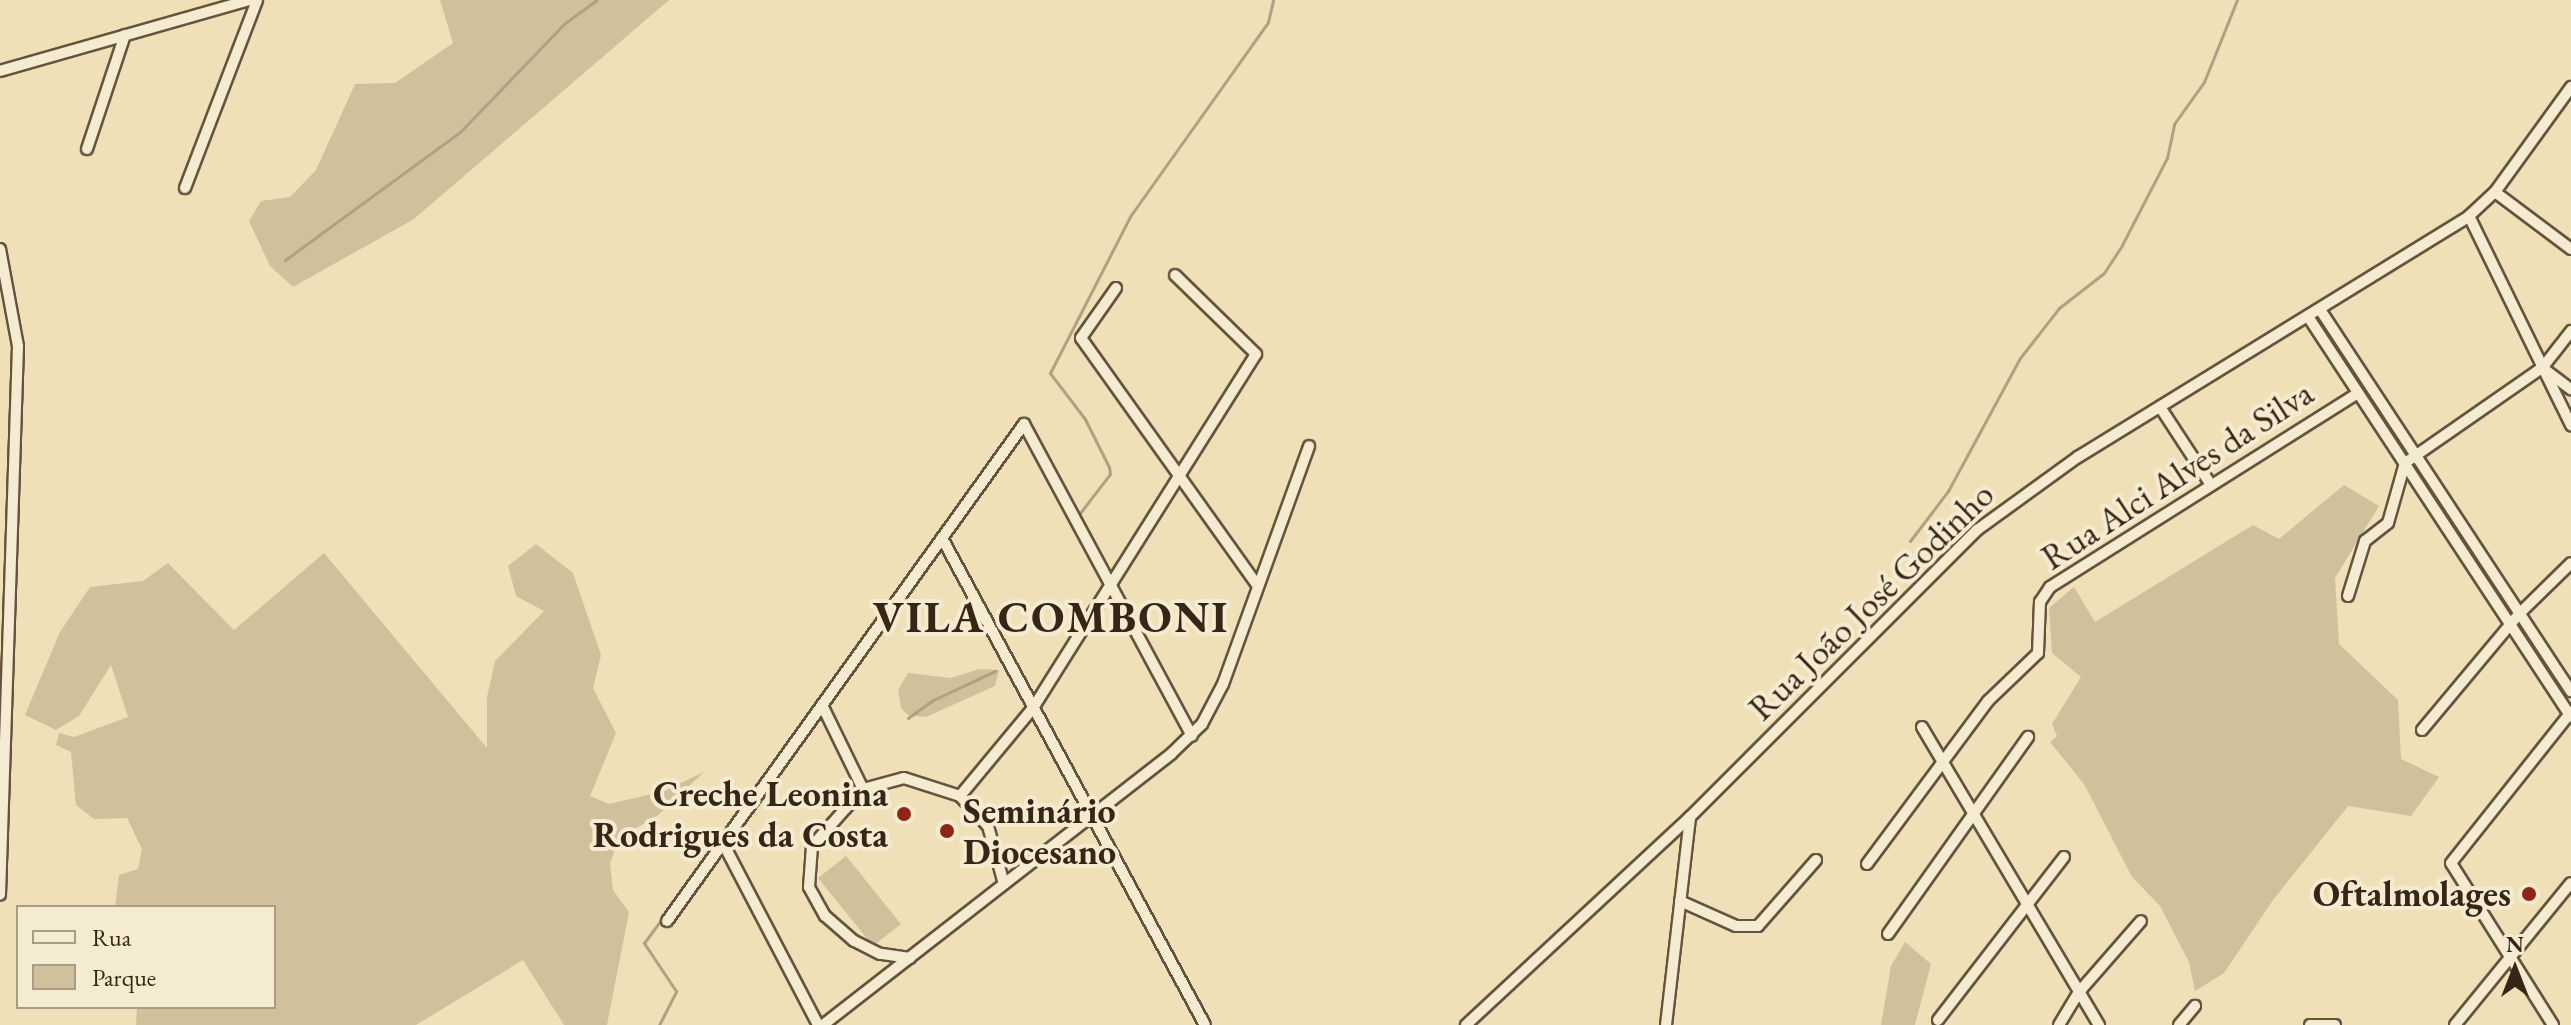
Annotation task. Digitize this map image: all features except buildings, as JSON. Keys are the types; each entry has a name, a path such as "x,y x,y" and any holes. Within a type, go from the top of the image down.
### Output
{"street":[{"path":"0,71 249,0"},
{"path":"185,188 257,0"},
{"path":"87,149 125,35"},
{"name":"Rua João José Godinho","path":"1466,1025 1690,817 1967,539 2052,474 2321,311 2469,216 2495,192 2570,89"},
{"path":"2495,192 2571,249"},
{"path":"2469,216 2571,425"},
{"path":"0,249 13,307 18,373 0,895"},
{"path":"960,796 1033,708 1256,354 1175,275"},
{"path":"1116,288 1081,338 1258,586"},
{"path":"2321,311 2571,691"},
{"path":"2309,318 2570,714 2451,863 2553,1025"},
{"path":"2348,596 2365,541 2388,523 2405,463 2543,367 2571,331"},
{"path":"2543,367 2571,389"},
{"name":"Rua Alci Alves da Silva","path":"1943,762 1988,701 2038,653 2040,613 2050,587 2358,393"},
{"path":"2160,407 2211,485"},
{"path":"667,921 1024,424 1192,736"},
{"path":"723,843 821,1025 1192,736 1217,697 1309,446"},
{"path":"942,538 1205,1025"},
{"path":"2422,730 2510,624 2571,563"},
{"path":"822,705 863,789"},
{"path":"1922,727 2099,1025"},
{"path":"1888,934 2028,737"},
{"path":"1867,864 1943,762"},
{"path":"910,958 880,954 854,941 825,916 809,887 812,846 863,789 904,778 960,796 988,826 1004,884"},
{"path":"1666,1025 1690,817"},
{"path":"1938,1020 2064,857"},
{"path":"1680,901 1736,926 1758,926 1816,860"},
{"path":"2455,1025 2571,883"},
{"path":"2059,1025 2079,992 2141,921"},
{"path":"2179,1025 2195,1006"},
{"path":"2310,1025 2333,1024"}],"green space":[{"path":"440,0 669,0 414,219 293,287 270,266 249,221 261,201 290,197 316,170 355,84 395,83 453,43"},
{"path":"2325,326 2408,450 2407,455 2320,328"},
{"path":"2416,473 2422,474 2509,613 2506,614"},
{"path":"2344,485 2379,506 2335,578 2339,644 2398,700 2401,759 2439,777 2411,816 2348,806 2273,900 2224,973 2195,991 2189,962 2160,906 2132,877 2084,784 2050,742 2057,736 2052,724 2081,677 2052,653 2049,608 2074,587 2095,622 2253,525 2279,539"},
{"path":"536,544 573,573 601,655 593,688 616,733 590,796 609,804 664,791 704,772 657,816 619,838 610,864 613,890 629,912 607,1025 564,1025 523,960 416,1025 136,1025 137,1009 276,1009 276,905 115,905 119,875 138,869 142,849 127,818 94,819 76,805 71,752 56,745 59,733 74,737 128,717 111,665 79,716 56,730 25,715 60,632 90,587 143,581 168,563 234,630 324,553 487,748 487,697 495,661 544,611 516,596 508,566"},
{"path":"979,669 999,670 995,686 926,717 908,715 901,708 898,690 908,673 951,678"},
{"path":"846,856 901,924 873,946 818,878"},
{"path":"1905,942 1931,964 1915,1025 1881,1025 1891,966"}],"waterway":[{"path":"285,260 460,132 565,23 597,0"},
{"path":"1080,513 1110,474 1109,467 1085,419 1050,373 1131,215 1268,22 1273,0"},
{"path":"1910,541 1948,491 2020,358 2059,308 2104,273 2122,245 2167,158 2174,124 2204,82 2237,0"},
{"path":"908,718 931,701 995,671"},
{"path":"659,1025 676,991 644,943 675,901"}],"place":[{"name":"Creche Leonina Rodrigues da Costa","path":"904,814"},
{"name":"Seminário Diocesano","path":"947,831"},
{"name":"Oftalmolages","path":"2529,894"}],"district":[{"name":"VILA COMBONI","path":"1051,617"}]}
